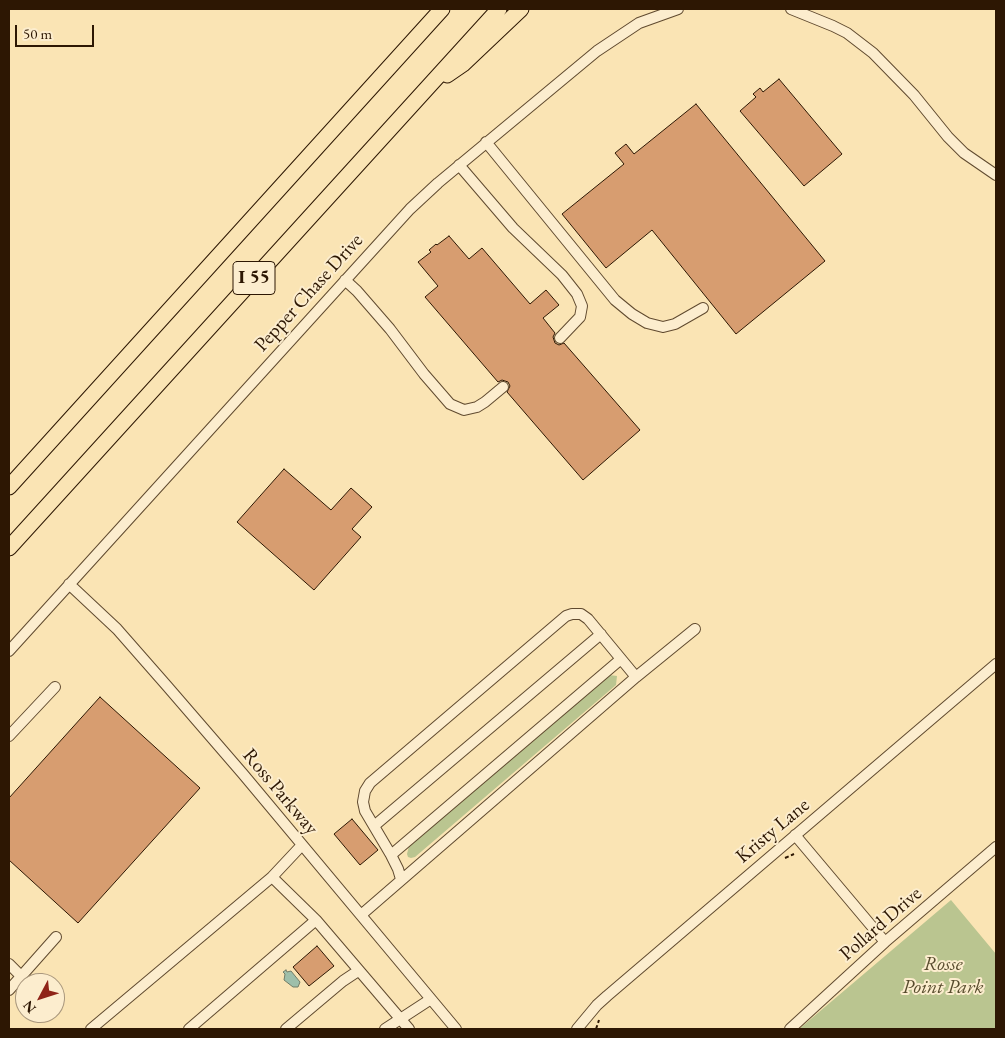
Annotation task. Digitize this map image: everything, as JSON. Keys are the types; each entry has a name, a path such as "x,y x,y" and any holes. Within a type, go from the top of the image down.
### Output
{"highway":[{"path":"238,233 428,9"},
{"name":"I 55","path":"9,487 442,9"},
{"name":"I 55","path":"9,548 499,9"},
{"path":"426,90 463,64 521,9"}],"street":[{"name":"Pepper Chase Drive","path":"9,651 410,209 486,142 588,58 639,23 678,9"},
{"path":"791,9 847,33 873,53 914,95 948,137 964,153 996,175"},
{"path":"486,142 615,300 632,314 647,323 664,327 675,324 703,308"},
{"path":"459,165 513,228 562,275 577,294 582,306 580,317 560,338"},
{"path":"344,280 357,291 390,329 424,374 450,404 464,410 477,407 503,387"},
{"name":"Ross Parkway","path":"69,584 118,629 243,774 456,1029"},
{"path":"401,880 391,855 365,811 363,802 365,791 370,783 563,618 572,614 581,614 588,619 636,677"},
{"path":"361,915 636,677 695,629"},
{"path":"374,826 601,634"},
{"path":"391,855 621,659"},
{"name":"Kristy Lane","path":"577,1029 597,1005 996,664"},
{"path":"9,736 55,687"},
{"path":"795,835 885,942"},
{"path":"91,1029 272,877 302,845"},
{"name":"Pollard Drive","path":"790,1029 885,942 996,847"},
{"path":"272,877 316,920 409,1029"},
{"path":"188,1029 316,920"},
{"path":"24,973 56,936"},
{"path":"9,964 18,973"},
{"path":"286,1029 358,971"},
{"path":"384,1029 430,999"}],"green space":[{"path":"609,675 617,676 616,685 415,857 408,857 409,846"},
{"name":"Rosse Point Park","path":"951,900 996,954 996,1029 799,1029"}],"shaded area":[{"path":"286,970 287,972 291,971 300,982 298,987 293,987 284,980 285,974 283,972"}],"building":[{"path":"779,79 842,154 804,186 740,111 756,97 753,94 760,88 763,92"},
{"path":"696,104 825,261 736,334 652,230 606,268 562,214 624,164 615,153 626,144 634,154"},
{"path":"449,236 469,259 482,248 530,304 546,290 559,305 543,318 555,333 553,337 555,343 559,345 564,343 640,430 583,480 507,392 510,386 508,382 502,380 498,382 425,297 438,286 418,262 431,252 429,250 436,244"},
{"path":"284,469 331,510 351,488 372,507 352,529 361,537 314,590 237,522"},
{"path":"100,697 200,788 78,923 9,860 9,798"},
{"path":"352,819 378,850 360,865 334,834"},
{"path":"317,946 334,966 309,986 293,967"}]}
